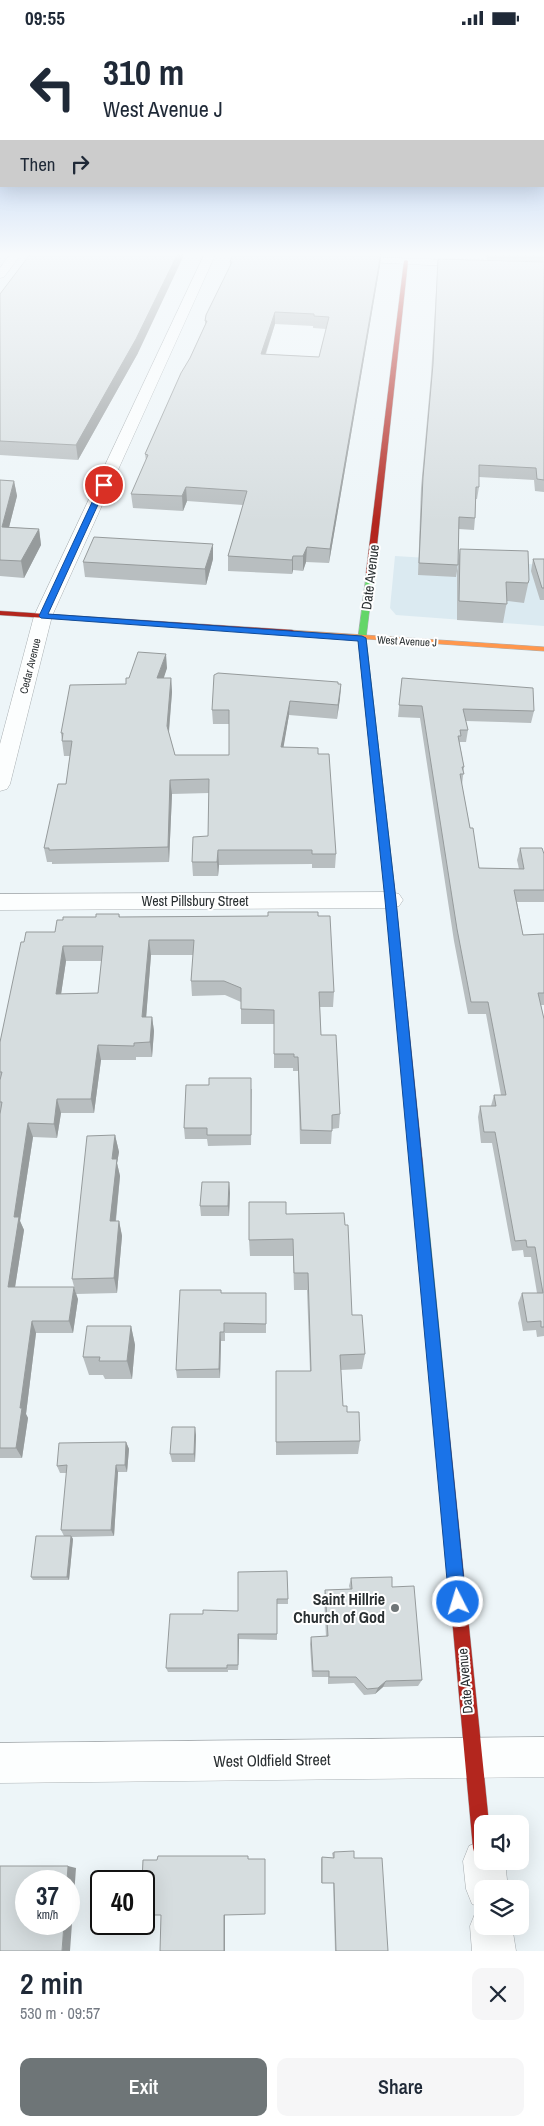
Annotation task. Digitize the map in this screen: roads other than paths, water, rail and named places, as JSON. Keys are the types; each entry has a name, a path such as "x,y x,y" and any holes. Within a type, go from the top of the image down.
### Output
{"street":[{"name":"Cedar Avenue","path":"0,784 43,616 169,342"},
{"name":"Date Avenue","path":"396,342 362,638 391,900 478,1815"},
{"name":"West Avenue J","path":"0,613 544,649"},
{"name":"West Pillsbury Street","path":"0,901 391,900"},
{"name":"West Oldfield Street","path":"0,1763 544,1757"},
{"path":"492,1935 494,1951"}],"place":[{"name":"Saint Hillrie Church of God","path":"395,1608"}]}
